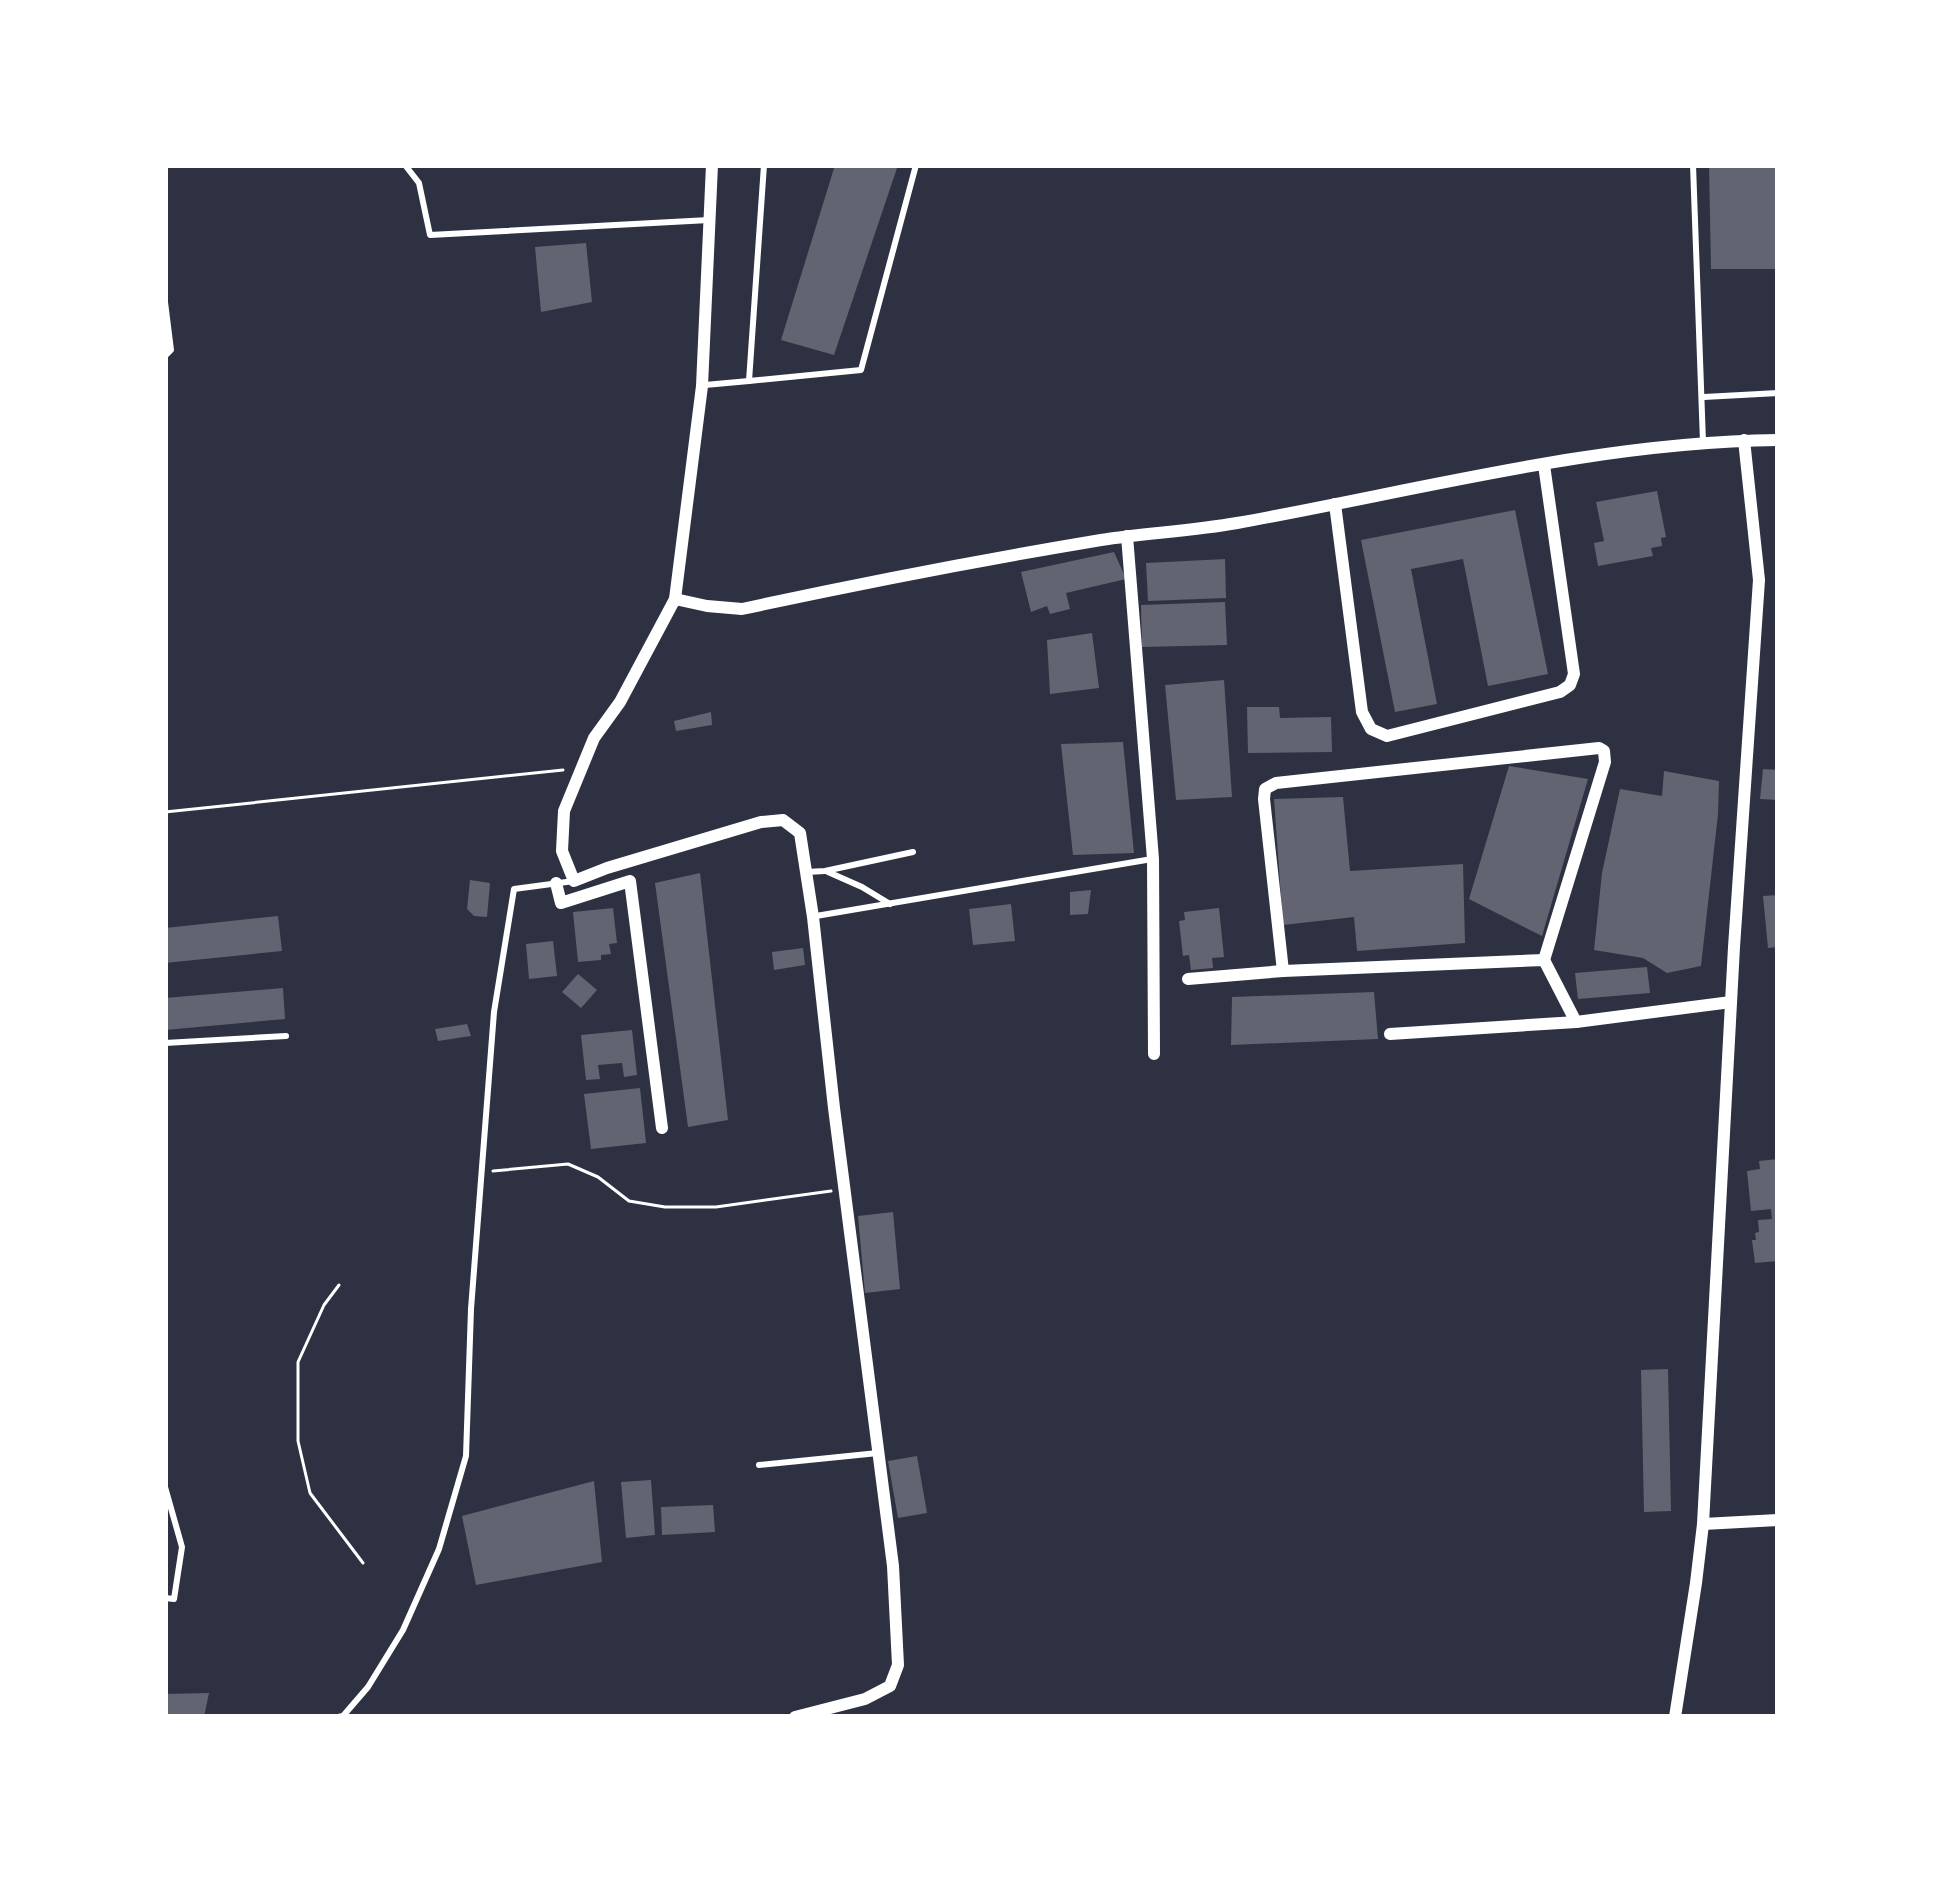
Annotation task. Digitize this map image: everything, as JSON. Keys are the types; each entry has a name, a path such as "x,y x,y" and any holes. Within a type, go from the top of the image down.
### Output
{"street":[{"path":"712,165 702,386 675,599 620,702 594,738 564,811 562,851 574,881 761,822 783,820 800,832 893,1566 898,1665 890,1686 878,1693 795,1717"},
{"path":"1675,1717 1703,1524 1759,580 1744,440"},
{"path":"675,599 742,608 997,558 1232,524 1544,465 1702,442 1778,440"},
{"path":"1335,504 1362,712 1371,729 1387,736 1560,692 1570,685 1574,674 1544,465"},
{"path":"1126,536 1153,859 1154,1054"},
{"path":"1283,970 1265,789 1276,783 1599,748 1605,762 1544,960 1576,1022"},
{"path":"556,884 561,903 630,880 662,1128"},
{"path":"1189,979 1283,970 1544,960"},
{"path":"1390,1034 1576,1022 1731,1002"},
{"path":"1703,1524 1778,1520"}],"lane":[{"path":"405,165 419,183 430,235 709,220"},
{"path":"748,381 764,165"},
{"path":"702,386 861,370 916,165"},
{"path":"1693,165 1702,442"},
{"path":"165,302 171,350 165,356"},
{"path":"1702,397 1778,393"},
{"path":"806,872 913,852"},
{"path":"813,917 1153,859"},
{"path":"825,871 890,904"},
{"path":"338,1717 368,1687 403,1630 439,1549 466,1456 471,1309 494,1012 514,889 574,881"},
{"path":"165,1043 286,1036"},
{"path":"760,1465 878,1453"},
{"path":"165,1487 182,1547 175,1599 165,1598"}],"path":[{"path":"165,812 582,768"},
{"path":"482,1172 568,1164 598,1177 629,1201 664,1207 716,1207 844,1189"},
{"path":"339,1285 324,1305 298,1362 298,1441 310,1492 363,1564"}],"building":[{"path":"835,165 898,165 834,355 781,340"},
{"path":"1709,165 1777,165 1778,269 1711,269"},
{"path":"586,243 592,302 541,312 535,247"},
{"path":"1657,491 1666,537 1661,538 1662,546 1651,548 1653,556 1598,566 1594,543 1604,541 1596,502"},
{"path":"1515,510 1548,674 1488,686 1463,559 1411,569 1437,704 1395,712 1361,540"},
{"path":"1114,552 1126,579 1066,593 1070,609 1050,614 1047,606 1031,612 1021,572"},
{"path":"1225,559 1226,598 1148,601 1146,563"},
{"path":"1225,602 1227,645 1142,647 1141,605"},
{"path":"1092,633 1099,688 1050,694 1047,640"},
{"path":"1224,680 1232,797 1176,800 1165,685"},
{"path":"1247,707 1279,707 1280,718 1331,717 1332,752 1248,753"},
{"path":"711,712 712,725 676,731 674,721"},
{"path":"1123,742 1134,853 1073,855 1061,744"},
{"path":"1509,766 1588,779 1542,936 1469,899"},
{"path":"1763,769 1778,770 1778,800 1760,799"},
{"path":"1664,771 1719,781 1701,966 1667,973 1643,958 1594,950 1602,873 1620,789 1662,796"},
{"path":"1343,797 1350,871 1463,864 1465,943 1357,951 1354,917 1283,925 1274,799"},
{"path":"700,873 728,1120 688,1127 655,883"},
{"path":"470,880 490,883 487,917 474,916 467,909"},
{"path":"1091,890 1088,914 1070,915 1070,892"},
{"path":"1778,895 1778,947 1768,948 1763,896"},
{"path":"1011,904 1015,941 973,945 969,909"},
{"path":"613,908 617,943 609,944 611,954 578,962 573,912"},
{"path":"1219,908 1224,957 1212,958 1213,968 1191,970 1189,955 1183,956 1179,921 1185,920 1184,912"},
{"path":"278,916 282,951 165,963 165,928"},
{"path":"553,941 557,976 529,979 526,944"},
{"path":"803,948 805,965 774,970 772,952"},
{"path":"1647,967 1650,993 1578,999 1575,973"},
{"path":"578,974 597,990 581,1008 562,992"},
{"path":"283,988 285,1019 165,1030 165,998"},
{"path":"1374,992 1378,1039 1231,1045 1232,997"},
{"path":"467,1024 471,1036 438,1041 435,1029"},
{"path":"632,1030 637,1075 624,1077 622,1063 598,1065 600,1079 586,1080 581,1035"},
{"path":"640,1088 646,1143 591,1149 584,1094"},
{"path":"1778,1159 1778,1261 1755,1263 1752,1240 1759,1232 1758,1220 1772,1219 1771,1209 1751,1211 1747,1171 1760,1169 1759,1161"},
{"path":"893,1212 900,1289 865,1293 858,1216"},
{"path":"1668,1369 1671,1511 1644,1512 1641,1370"},
{"path":"917,1456 927,1513 898,1518 888,1461"},
{"path":"651,1480 655,1535 626,1538 621,1482"},
{"path":"594,1481 602,1562 476,1585 462,1516"},
{"path":"713,1505 715,1532 662,1535 661,1507"},
{"path":"209,1693 204,1717 165,1717 165,1694"}]}
